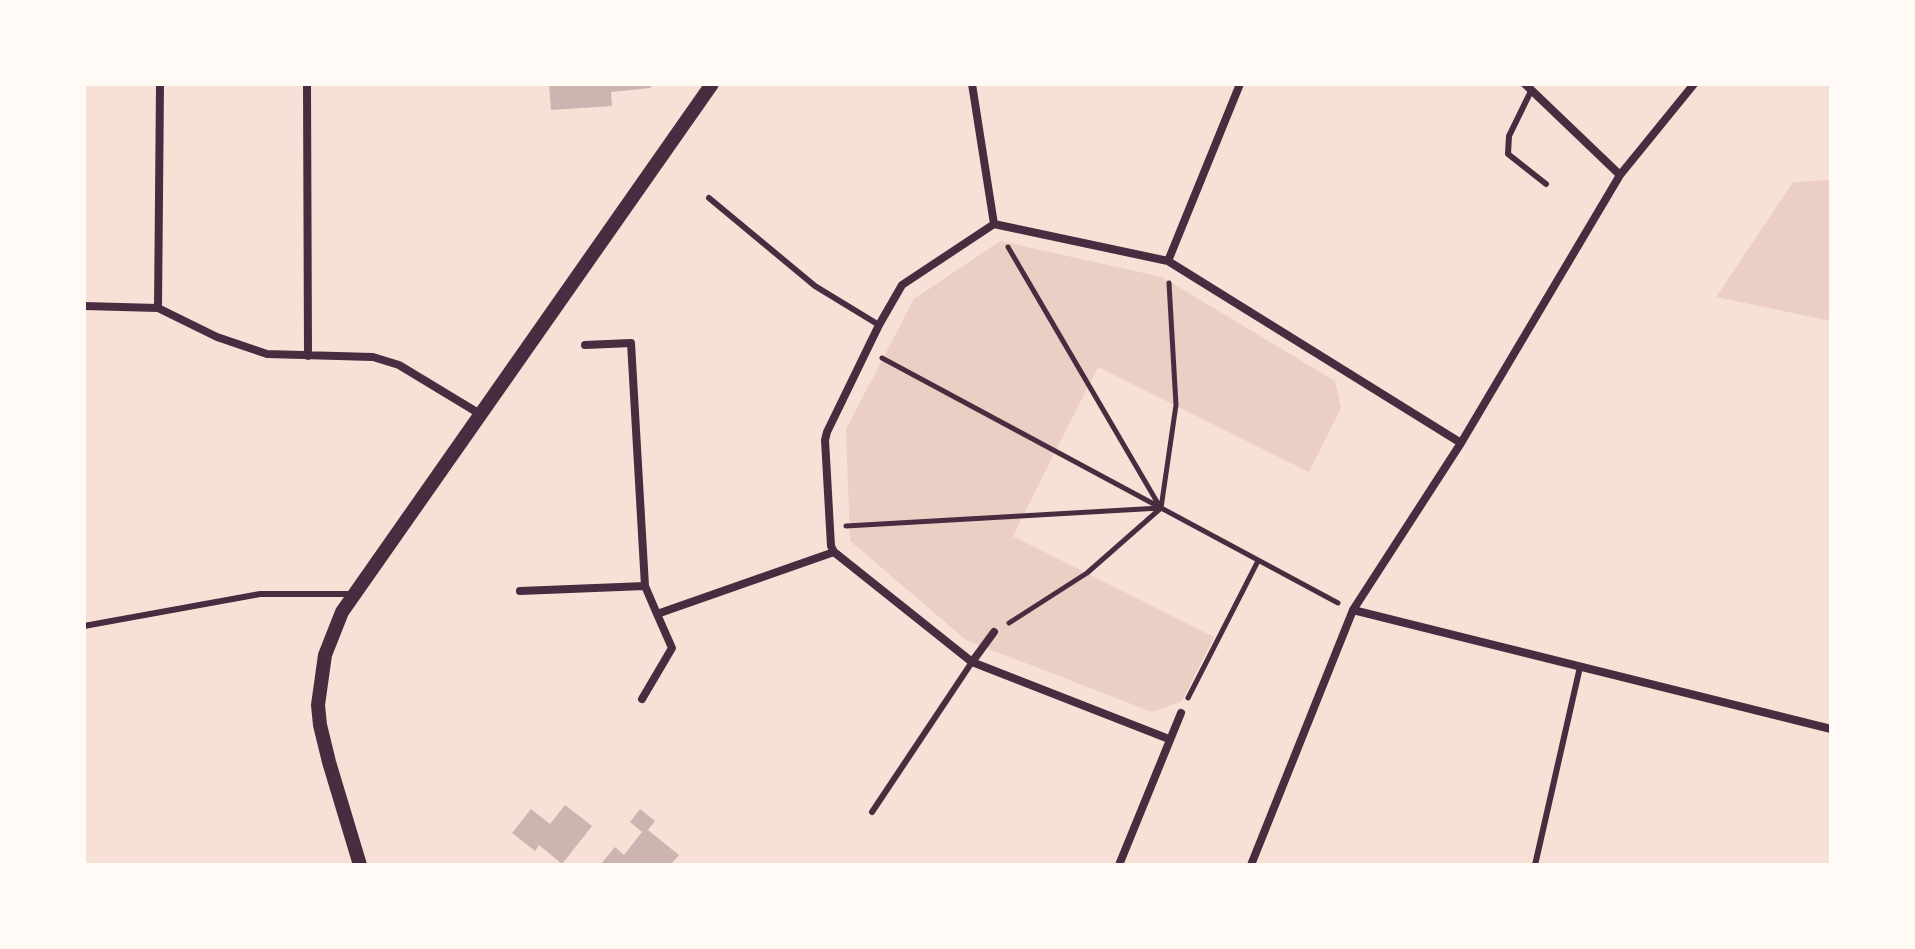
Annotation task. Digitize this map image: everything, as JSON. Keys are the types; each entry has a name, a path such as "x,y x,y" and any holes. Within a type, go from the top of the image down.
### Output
{"street":[{"path":"158,308 160,84"},
{"path":"307,84 308,356"},
{"path":"360,865 329,762 318,705 325,655 342,612 712,84"},
{"path":"972,84 994,224"},
{"path":"1168,261 1240,84"},
{"path":"1251,865 1353,610 1461,443 1620,175 1694,84"},
{"path":"1528,88 1620,175"},
{"path":"1169,739 972,662 834,552 831,546 825,440 879,325 902,285 994,224 1168,261 1461,443"},
{"path":"84,306 158,308 243,348 267,354 373,357 399,365 480,414"},
{"path":"585,345 631,343 645,586 672,648 642,699"},
{"path":"657,614 834,552"},
{"path":"520,591 645,586"},
{"path":"1353,610 1831,729"},
{"path":"972,662 994,632"},
{"path":"1119,865 1181,713"}],"lane":[{"path":"1528,88 1509,136 1508,154 1546,184"},
{"path":"709,198 815,286 879,325"},
{"path":"84,626 260,594 353,594"},
{"path":"872,812 972,662"},
{"path":"1535,865 1580,667"}],"path":[{"path":"994,224 1161,508"},
{"path":"994,632 1087,573 1161,508 1176,405 1168,261"},
{"path":"867,350 1353,610"},
{"path":"830,527 1161,508"},
{"path":"1181,713 1258,561"}],"shaded area":[{"path":"1831,180 1831,321 1716,297 1793,182"},
{"path":"1000,241 1162,277 1335,381 1341,408 1309,472 1098,367 1013,536 1214,637 1182,701 1152,712 966,640 850,541 846,429 914,299"}],"building":[{"path":"549,84 651,84 651,88 611,92 612,106 551,110"},
{"path":"565,805 592,826 562,864 539,845 535,851 512,833 531,809 550,824"},
{"path":"640,809 655,821 648,830 679,855 670,865 600,865 615,847 624,855 642,832 630,822"}]}
